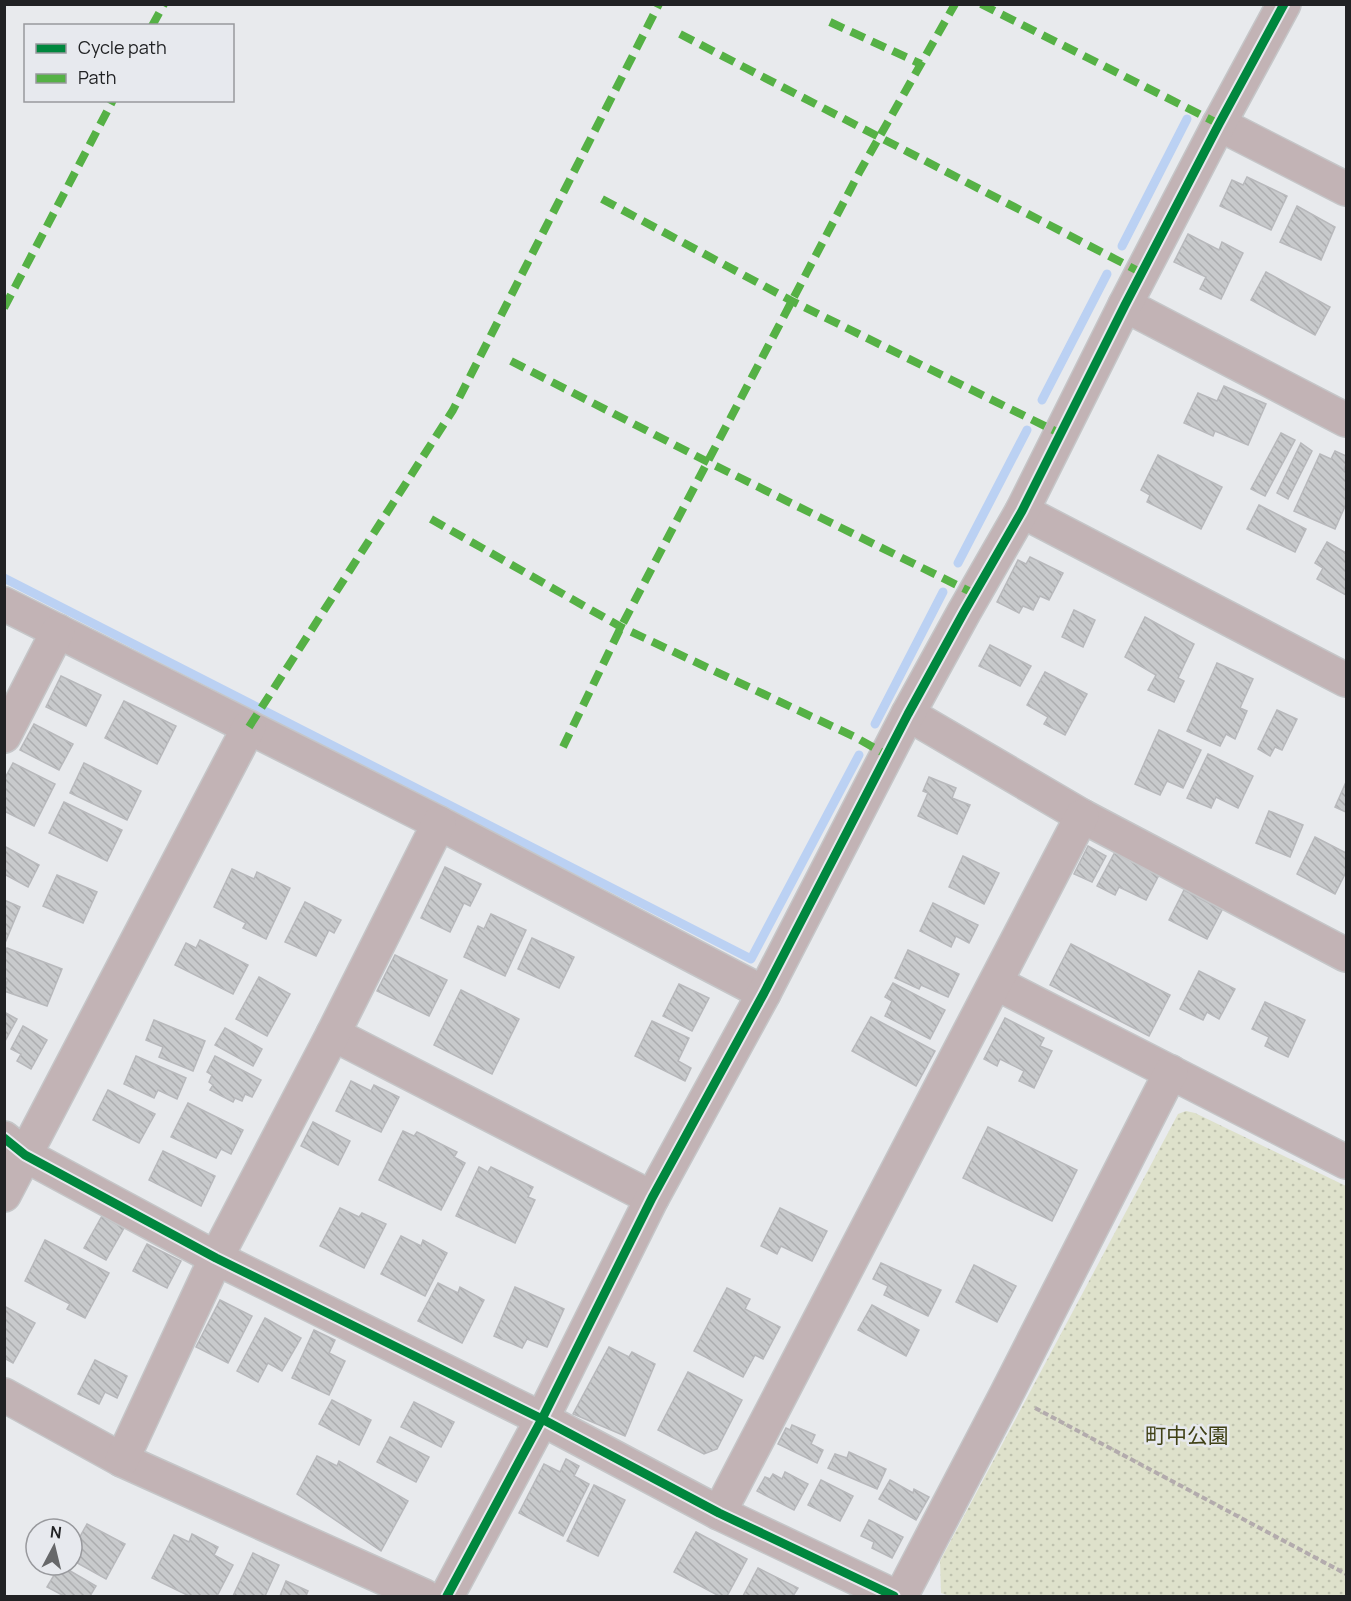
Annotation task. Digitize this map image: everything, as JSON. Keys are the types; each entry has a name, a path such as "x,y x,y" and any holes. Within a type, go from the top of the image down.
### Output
{"street":[{"path":"447,1596 542,1419 652,1198 764,993 908,714 1022,511 1125,304 1284,4"},
{"path":"1219,124 1347,189"},
{"path":"1125,304 1347,420"},
{"path":"1022,511 1347,680"},
{"path":"4,604 439,823 764,993"},
{"path":"4,736 58,631"},
{"path":"908,714 1082,816 1347,955"},
{"path":"4,1195 15,1146 249,727"},
{"path":"719,1513 1082,816"},
{"path":"122,1460 216,1258 333,1034 439,823"},
{"path":"996,983 1347,1162"},
{"path":"333,1034 652,1198"},
{"path":"901,1596 1171,1072"},
{"path":"15,1146 216,1258 542,1419 719,1513 894,1596"},
{"path":"4,1395 122,1460 424,1596"}],"path":[{"path":"1007,1393 1347,1574"}],"green space":[{"name":"町中公園","path":"1186,1111 1195,1113 1346,1186 1346,1596 949,1596 941,1593 940,1561 1178,1114"}],"building":[{"path":"1247,177 1287,196 1271,230 1220,206 1232,180 1243,185"},
{"path":"1297,206 1335,227 1321,260 1280,242"},
{"path":"1188,234 1219,250 1222,242 1243,253 1221,299 1200,289 1206,277 1174,262"},
{"path":"1266,272 1330,307 1315,335 1251,300"},
{"path":"1224,386 1266,404 1248,445 1215,431 1213,436 1184,423 1198,393 1217,401"},
{"path":"1281,433 1295,440 1265,496 1251,489"},
{"path":"1301,443 1312,451 1288,499 1277,493"},
{"path":"1335,451 1346,456 1344,470 1346,471 1346,504 1335,529 1294,511 1320,454 1331,459"},
{"path":"1158,455 1222,487 1201,529 1147,502 1150,495 1141,490"},
{"path":"1259,505 1306,529 1295,552 1247,529"},
{"path":"1327,542 1346,553 1346,595 1317,579 1323,568 1315,563"},
{"path":"1030,557 1063,573 1049,600 1040,596 1033,610 1023,606 1019,613 997,602 1018,560 1026,564"},
{"path":"1074,610 1095,620 1083,647 1062,637"},
{"path":"1145,617 1194,644 1178,678 1184,681 1174,702 1148,690 1156,675 1125,657"},
{"path":"990,645 1031,666 1020,686 979,666"},
{"path":"1217,663 1253,679 1240,708 1247,711 1235,739 1226,734 1220,746 1187,731"},
{"path":"1045,672 1087,694 1065,735 1044,724 1048,717 1027,705"},
{"path":"61,676 101,695 86,726 46,707"},
{"path":"124,701 176,726 157,764 105,738"},
{"path":"1277,710 1297,719 1282,750 1275,747 1270,756 1258,749"},
{"path":"34,724 73,744 59,770 20,750"},
{"path":"1159,730 1201,750 1183,788 1167,781 1160,795 1135,784"},
{"path":"1208,754 1253,776 1238,808 1216,797 1211,808 1187,798"},
{"path":"13,763 55,784 34,826 4,811 4,780"},
{"path":"84,763 141,791 127,820 70,793"},
{"path":"929,777 956,788 952,798 970,805 957,834 918,816 928,793 923,791"},
{"path":"1346,782 1346,812 1335,807"},
{"path":"64,802 122,830 107,861 49,833"},
{"path":"1269,811 1303,825 1290,857 1256,843"},
{"path":"1315,837 1346,853 1346,872 1335,894 1297,874"},
{"path":"4,846 39,865 28,887 4,874"},
{"path":"1088,846 1106,856 1092,882 1074,874"},
{"path":"1116,850 1160,873 1146,900 1119,887 1115,895 1097,886"},
{"path":"963,856 999,873 984,904 949,887"},
{"path":"445,867 481,884 470,906 464,903 450,932 421,918"},
{"path":"232,869 254,879 257,872 290,888 266,939 243,928 246,923 214,907"},
{"path":"57,875 97,892 83,923 43,906"},
{"path":"1184,890 1222,910 1207,939 1169,920"},
{"path":"4,900 20,907 5,943 4,943"},
{"path":"305,902 341,920 334,933 329,930 316,956 285,942"},
{"path":"933,903 978,925 969,943 956,936 951,947 920,931"},
{"path":"491,914 526,930 505,976 464,957 478,926 484,929"},
{"path":"532,938 574,957 559,988 518,969"},
{"path":"200,940 248,965 233,994 175,965 186,943 196,948"},
{"path":"1071,944 1170,995 1149,1036 1050,985"},
{"path":"7,948 62,969 47,1006 4,991 7,982 4,982 4,956"},
{"path":"908,950 959,974 948,997 921,985 919,989 895,978"},
{"path":"395,955 447,980 429,1016 377,991"},
{"path":"1199,971 1235,989 1219,1019 1207,1012 1203,1020 1180,1009"},
{"path":"259,977 290,994 267,1036 236,1019"},
{"path":"893,983 945,1010 930,1039 885,1016 892,1001 885,997"},
{"path":"679,984 709,998 692,1031 663,1016"},
{"path":"461,990 519,1019 492,1074 434,1045"},
{"path":"1265,1002 1305,1020 1288,1057 1265,1046 1269,1037 1252,1029"},
{"path":"4,1012 17,1019 4,1043"},
{"path":"871,1017 935,1051 916,1086 852,1051"},
{"path":"1005,1018 1044,1038 1040,1046 1052,1051 1034,1088 1019,1081 1024,1071 1000,1059 997,1066 984,1059"},
{"path":"154,1020 205,1041 193,1071 159,1057 163,1047 146,1040"},
{"path":"652,1021 689,1038 678,1061 691,1068 685,1081 635,1056"},
{"path":"23,1026 47,1040 31,1069 17,1061 21,1054 11,1049"},
{"path":"225,1028 262,1049 253,1066 215,1045"},
{"path":"136,1056 186,1078 177,1099 158,1090 154,1098 124,1084"},
{"path":"215,1056 261,1080 252,1097 245,1094 242,1101 235,1098 233,1102 210,1090 213,1085 209,1082 212,1075 207,1072"},
{"path":"351,1081 371,1091 374,1085 399,1097 381,1132 336,1111"},
{"path":"108,1090 155,1114 139,1143 93,1120"},
{"path":"188,1103 243,1130 231,1154 221,1149 216,1158 171,1137"},
{"path":"313,1122 350,1141 338,1165 301,1146"},
{"path":"988,1127 1077,1170 1052,1221 963,1178"},
{"path":"403,1131 414,1136 417,1132 457,1152 454,1157 465,1163 441,1210 379,1180"},
{"path":"163,1151 215,1176 201,1206 149,1180"},
{"path":"479,1167 488,1172 491,1167 533,1187 528,1197 535,1200 515,1243 456,1216"},
{"path":"340,1208 359,1217 362,1213 386,1224 364,1268 320,1246"},
{"path":"780,1208 827,1231 812,1261 781,1246 777,1254 761,1246"},
{"path":"102,1216 124,1228 106,1260 84,1248"},
{"path":"401,1236 421,1246 423,1240 447,1253 425,1296 381,1274"},
{"path":"45,1240 109,1273 85,1318 67,1309 70,1304 25,1281"},
{"path":"147,1244 181,1261 167,1288 133,1271"},
{"path":"881,1263 941,1290 928,1316 884,1295 888,1286 873,1279"},
{"path":"974,1265 1016,1286 997,1322 956,1302"},
{"path":"438,1283 458,1293 460,1287 484,1300 462,1343 418,1321"},
{"path":"515,1287 564,1309 547,1347 527,1339 522,1348 494,1336"},
{"path":"727,1288 750,1299 745,1309 780,1327 763,1359 755,1355 743,1377 694,1351"},
{"path":"220,1300 252,1316 228,1363 196,1347"},
{"path":"872,1305 919,1330 906,1356 858,1330"},
{"path":"4,1306 35,1323 13,1363 4,1358"},
{"path":"265,1318 301,1338 282,1371 268,1363 258,1382 237,1371"},
{"path":"314,1330 335,1340 329,1353 345,1361 329,1395 292,1378"},
{"path":"609,1347 629,1357 632,1352 655,1364 625,1436 573,1414"},
{"path":"95,1360 127,1376 117,1398 105,1392 99,1404 78,1394"},
{"path":"688,1372 742,1400 717,1449 704,1454 658,1430"},
{"path":"332,1400 371,1420 359,1445 319,1424"},
{"path":"414,1402 454,1422 441,1447 401,1427"},
{"path":"792,1425 815,1435 811,1444 823,1450 817,1463 778,1444 786,1428 790,1430"},
{"path":"390,1437 429,1457 416,1482 377,1462"},
{"path":"849,1452 886,1469 877,1489 828,1468 835,1454 847,1458"},
{"path":"317,1456 337,1466 339,1461 408,1501 381,1551 297,1494"},
{"path":"566,1459 579,1466 574,1476 589,1484 563,1536 519,1513 544,1464 560,1472"},
{"path":"785,1472 808,1484 794,1510 757,1491 765,1477 770,1479 773,1474 782,1479"},
{"path":"821,1480 853,1496 840,1521 808,1505"},
{"path":"890,1480 913,1493 914,1489 929,1497 916,1520 879,1499"},
{"path":"594,1485 625,1500 598,1556 567,1541"},
{"path":"869,1520 903,1537 892,1558 872,1548 874,1542 861,1536"},
{"path":"87,1524 125,1544 106,1579 84,1567 84,1529"},
{"path":"696,1532 747,1559 727,1596 719,1596 674,1572"},
{"path":"192,1534 218,1547 214,1555 233,1565 217,1596 189,1596 152,1578 174,1535 189,1542"},
{"path":"253,1553 279,1565 265,1596 233,1596"},
{"path":"758,1568 798,1588 793,1596 743,1596"},
{"path":"53,1577 81,1577 96,1586 90,1596 64,1596 47,1587"},
{"path":"286,1581 308,1591 306,1596 280,1596"}],"waterway":[{"path":"1122,246 1187,119"},
{"path":"1042,400 1107,274"},
{"path":"958,563 1027,430"},
{"path":"4,578 751,959 859,755"},
{"path":"875,724 943,592"}],"marked path":[{"path":"153,24 164,4"},
{"path":"249,727 453,410 659,4"},
{"path":"563,747 621,627 860,171 955,4"},
{"path":"981,4 1219,124"},
{"path":"830,22 921,64"},
{"path":"680,34 1142,273"},
{"path":"4,308 112,102"},
{"path":"602,199 792,301 1061,434"},
{"path":"511,361 708,462 975,594"},
{"path":"431,519 621,627 855,737 887,755"}],"cycle path":[{"path":"447,1596 542,1419 652,1198 764,993 908,714 1022,511 1125,305 1284,4"},
{"path":"4,1138 25,1155 216,1258 542,1419 719,1513 894,1596"}]}
